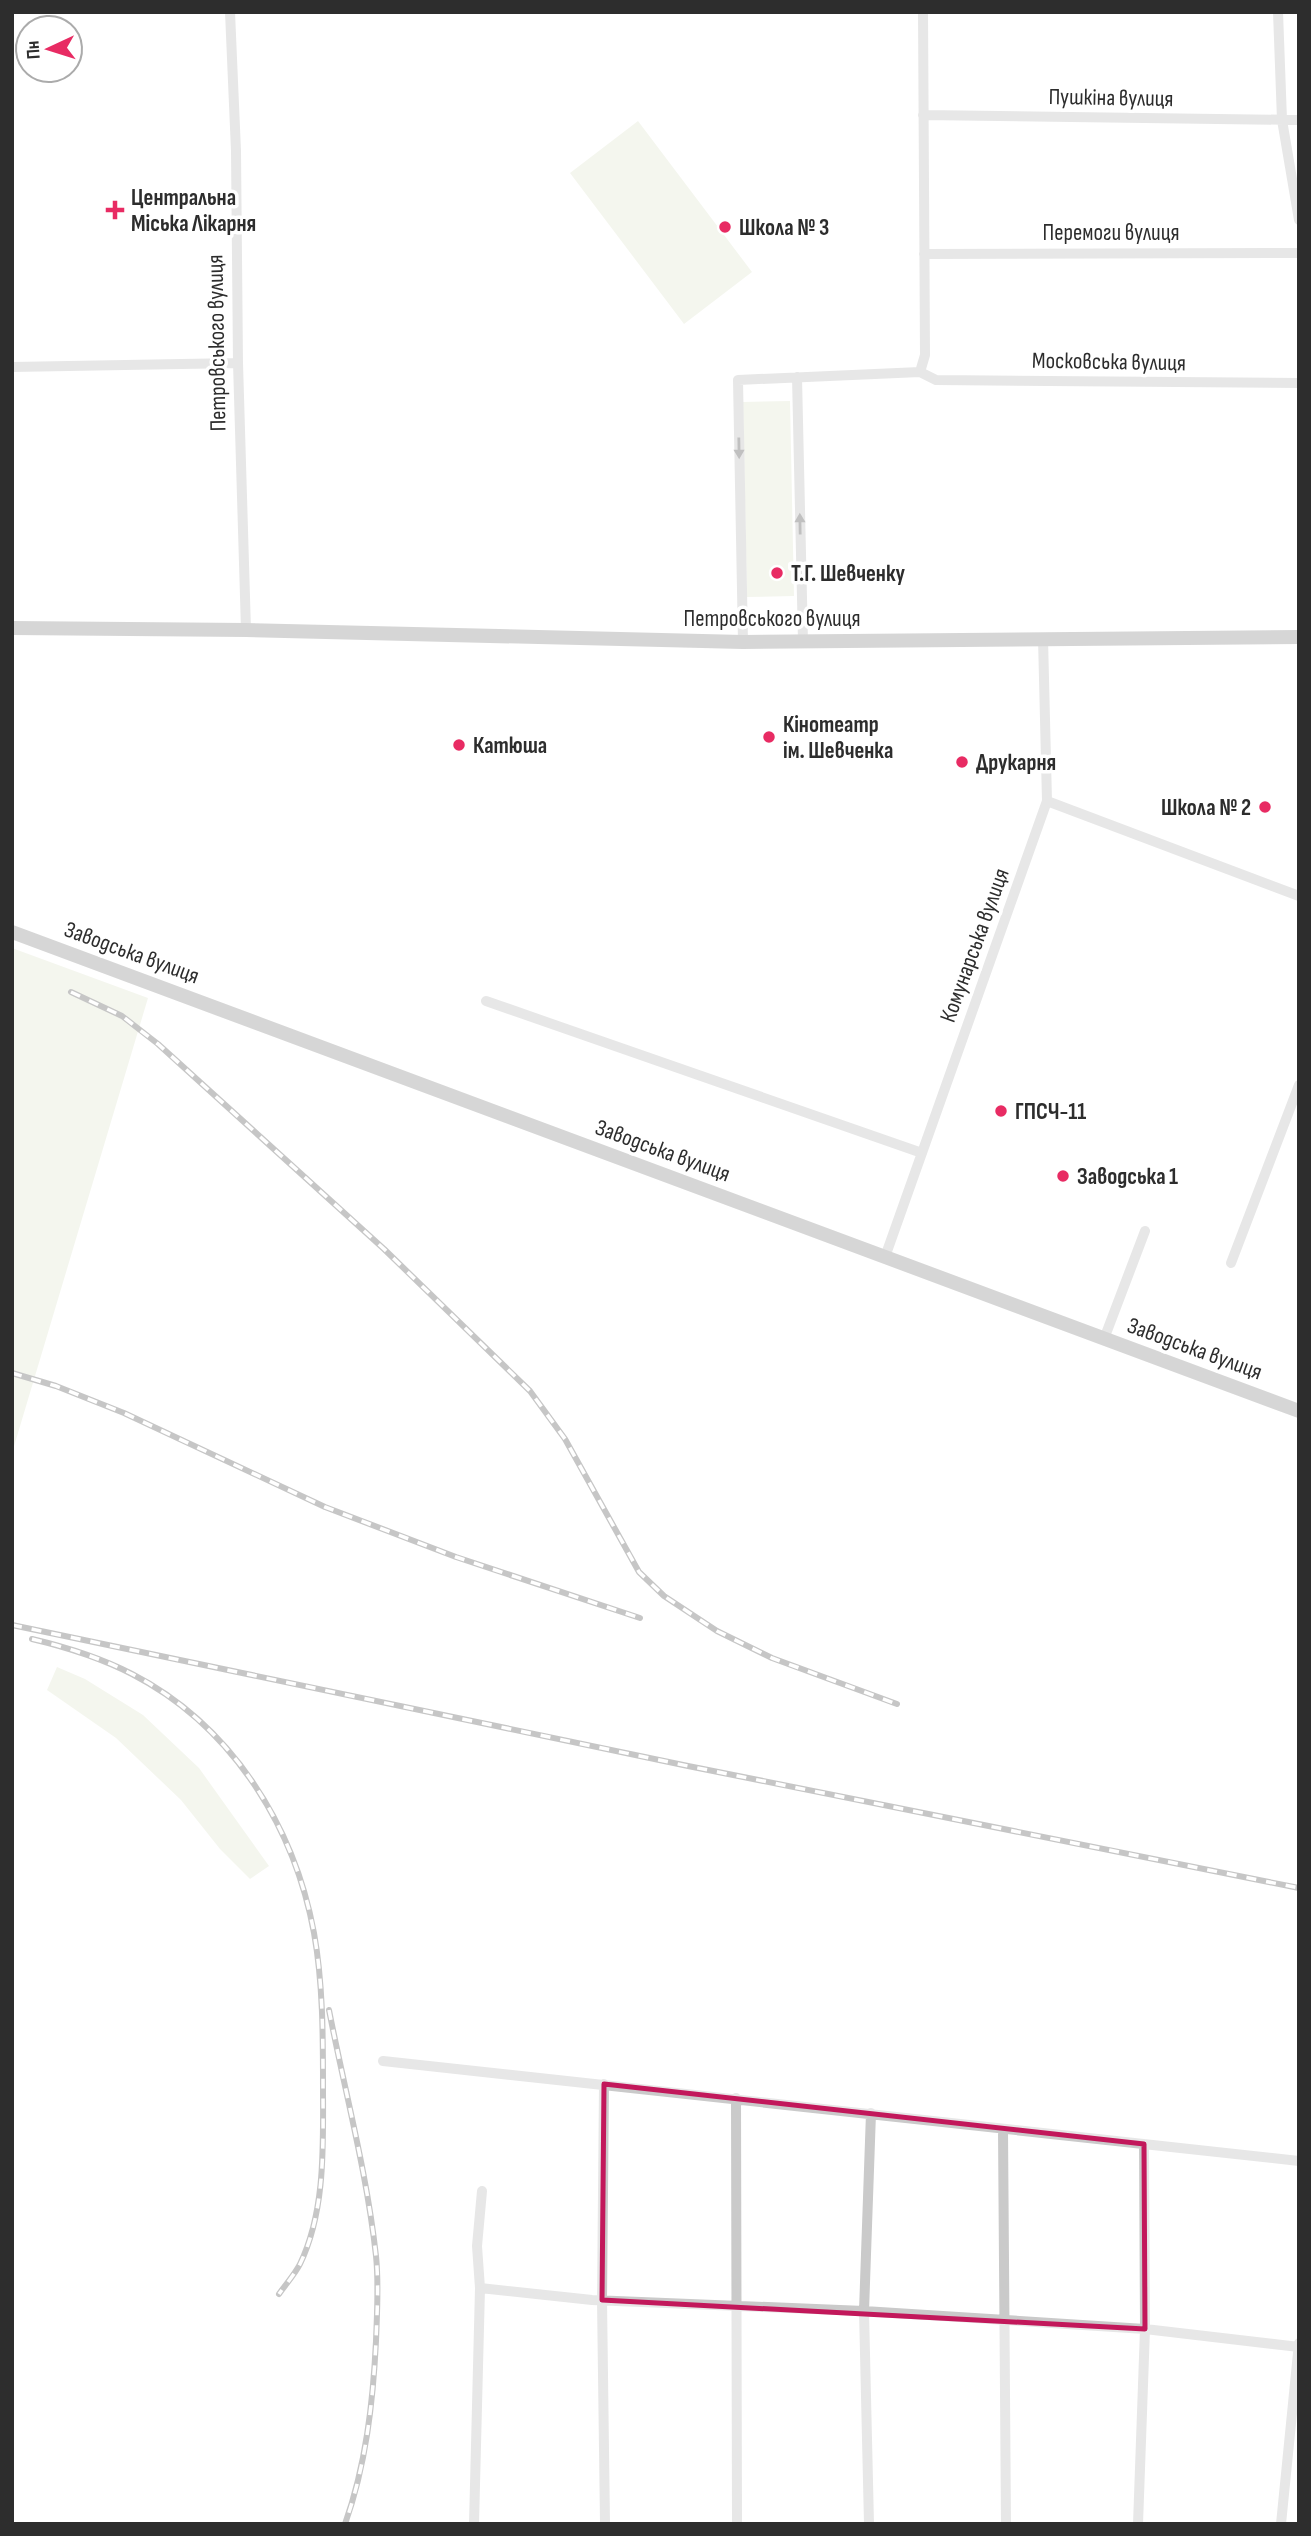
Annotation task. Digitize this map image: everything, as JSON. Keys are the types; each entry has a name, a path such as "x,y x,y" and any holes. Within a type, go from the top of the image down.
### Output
{"main road":[{"name":"Петровського вулиця","path":"12,628 246,630 743,642 1299,637"},
{"name":"Заводська вулиця","path":"12,932 1299,1411"}],"street":[{"name":"Петровського вулиця","path":"230,12 236,151 238,363 246,630"},
{"path":"920,372 925,355 923,12"},
{"path":"1278,12 1282,120 1299,220"},
{"name":"Пушкіна вулиця","path":"923,115 1299,120"},
{"name":"Перемоги вулиця","path":"924,254 1299,253"},
{"path":"12,367 238,363"},
{"name":"Московська вулиця","path":"743,642 738,380 920,372 936,380 1299,383"},
{"path":"797,377 803,642"},
{"name":"Комунарська вулиця","path":"885,1257 1047,801 1043,638"},
{"path":"1047,801 1299,897"},
{"path":"486,1001 922,1153"},
{"path":"1231,1263 1299,1085"},
{"path":"1104,1339 1145,1231"},
{"path":"383,2061 1299,2161"},
{"path":"604,2084 602,2300 606,2524"},
{"path":"736,2098 737,2524"},
{"path":"869,2524 864,2311 871,2113"},
{"path":"1003,2130 1006,2524"},
{"path":"1138,2524 1145,2329 1144,2144"},
{"path":"474,2524 480,2288 477,2246 482,2191"},
{"path":"480,2288 602,2300 1004,2319 1145,2329 1298,2345 1281,2524"}],"highlighted area":[{"path":"604,2084 1144,2144 1145,2329 602,2300"}],"green space":[{"path":"638,121 752,272 684,324 570,173"},
{"path":"790,401 794,596 747,597 743,402"},
{"path":"12,948 148,998 12,1453"},
{"path":"57,1667 85,1679 143,1715 199,1768 269,1866 250,1879 220,1849 181,1800 116,1738 47,1690"}],"railway":[{"path":"71,992 122,1016 158,1044 384,1249 530,1391 565,1439 639,1572 664,1596 717,1631 772,1658 897,1704"},
{"path":"12,1373 56,1386 124,1413 325,1507 456,1557 640,1618"},
{"path":"12,1625 688,1766 1299,1888"},
{"path":"32,1639 83,1653 120,1668 167,1695 199,1721 228,1750 253,1782 274,1817 291,1854 314,1933 319,1971 323,2029 323,2154 315,2222 298,2268 279,2294"},
{"path":"329,2010 367,2194 376,2256 378,2298 370,2410 358,2479 345,2524"}],"place":[{"name":"Центральна Міська Лікарня","path":"115,210"},
{"name":"Школа № 3","path":"725,227"},
{"name":"Т.Г. Шевченку","path":"777,573"},
{"name":"Кінотеатр ім. Шевченка","path":"769,737"},
{"name":"Катюша","path":"459,745"},
{"name":"Друкарня","path":"962,762"},
{"name":"Школа № 2","path":"1265,807"},
{"name":"ГПСЧ-11","path":"1001,1111"},
{"name":"Заводська 1","path":"1063,1176"}]}
